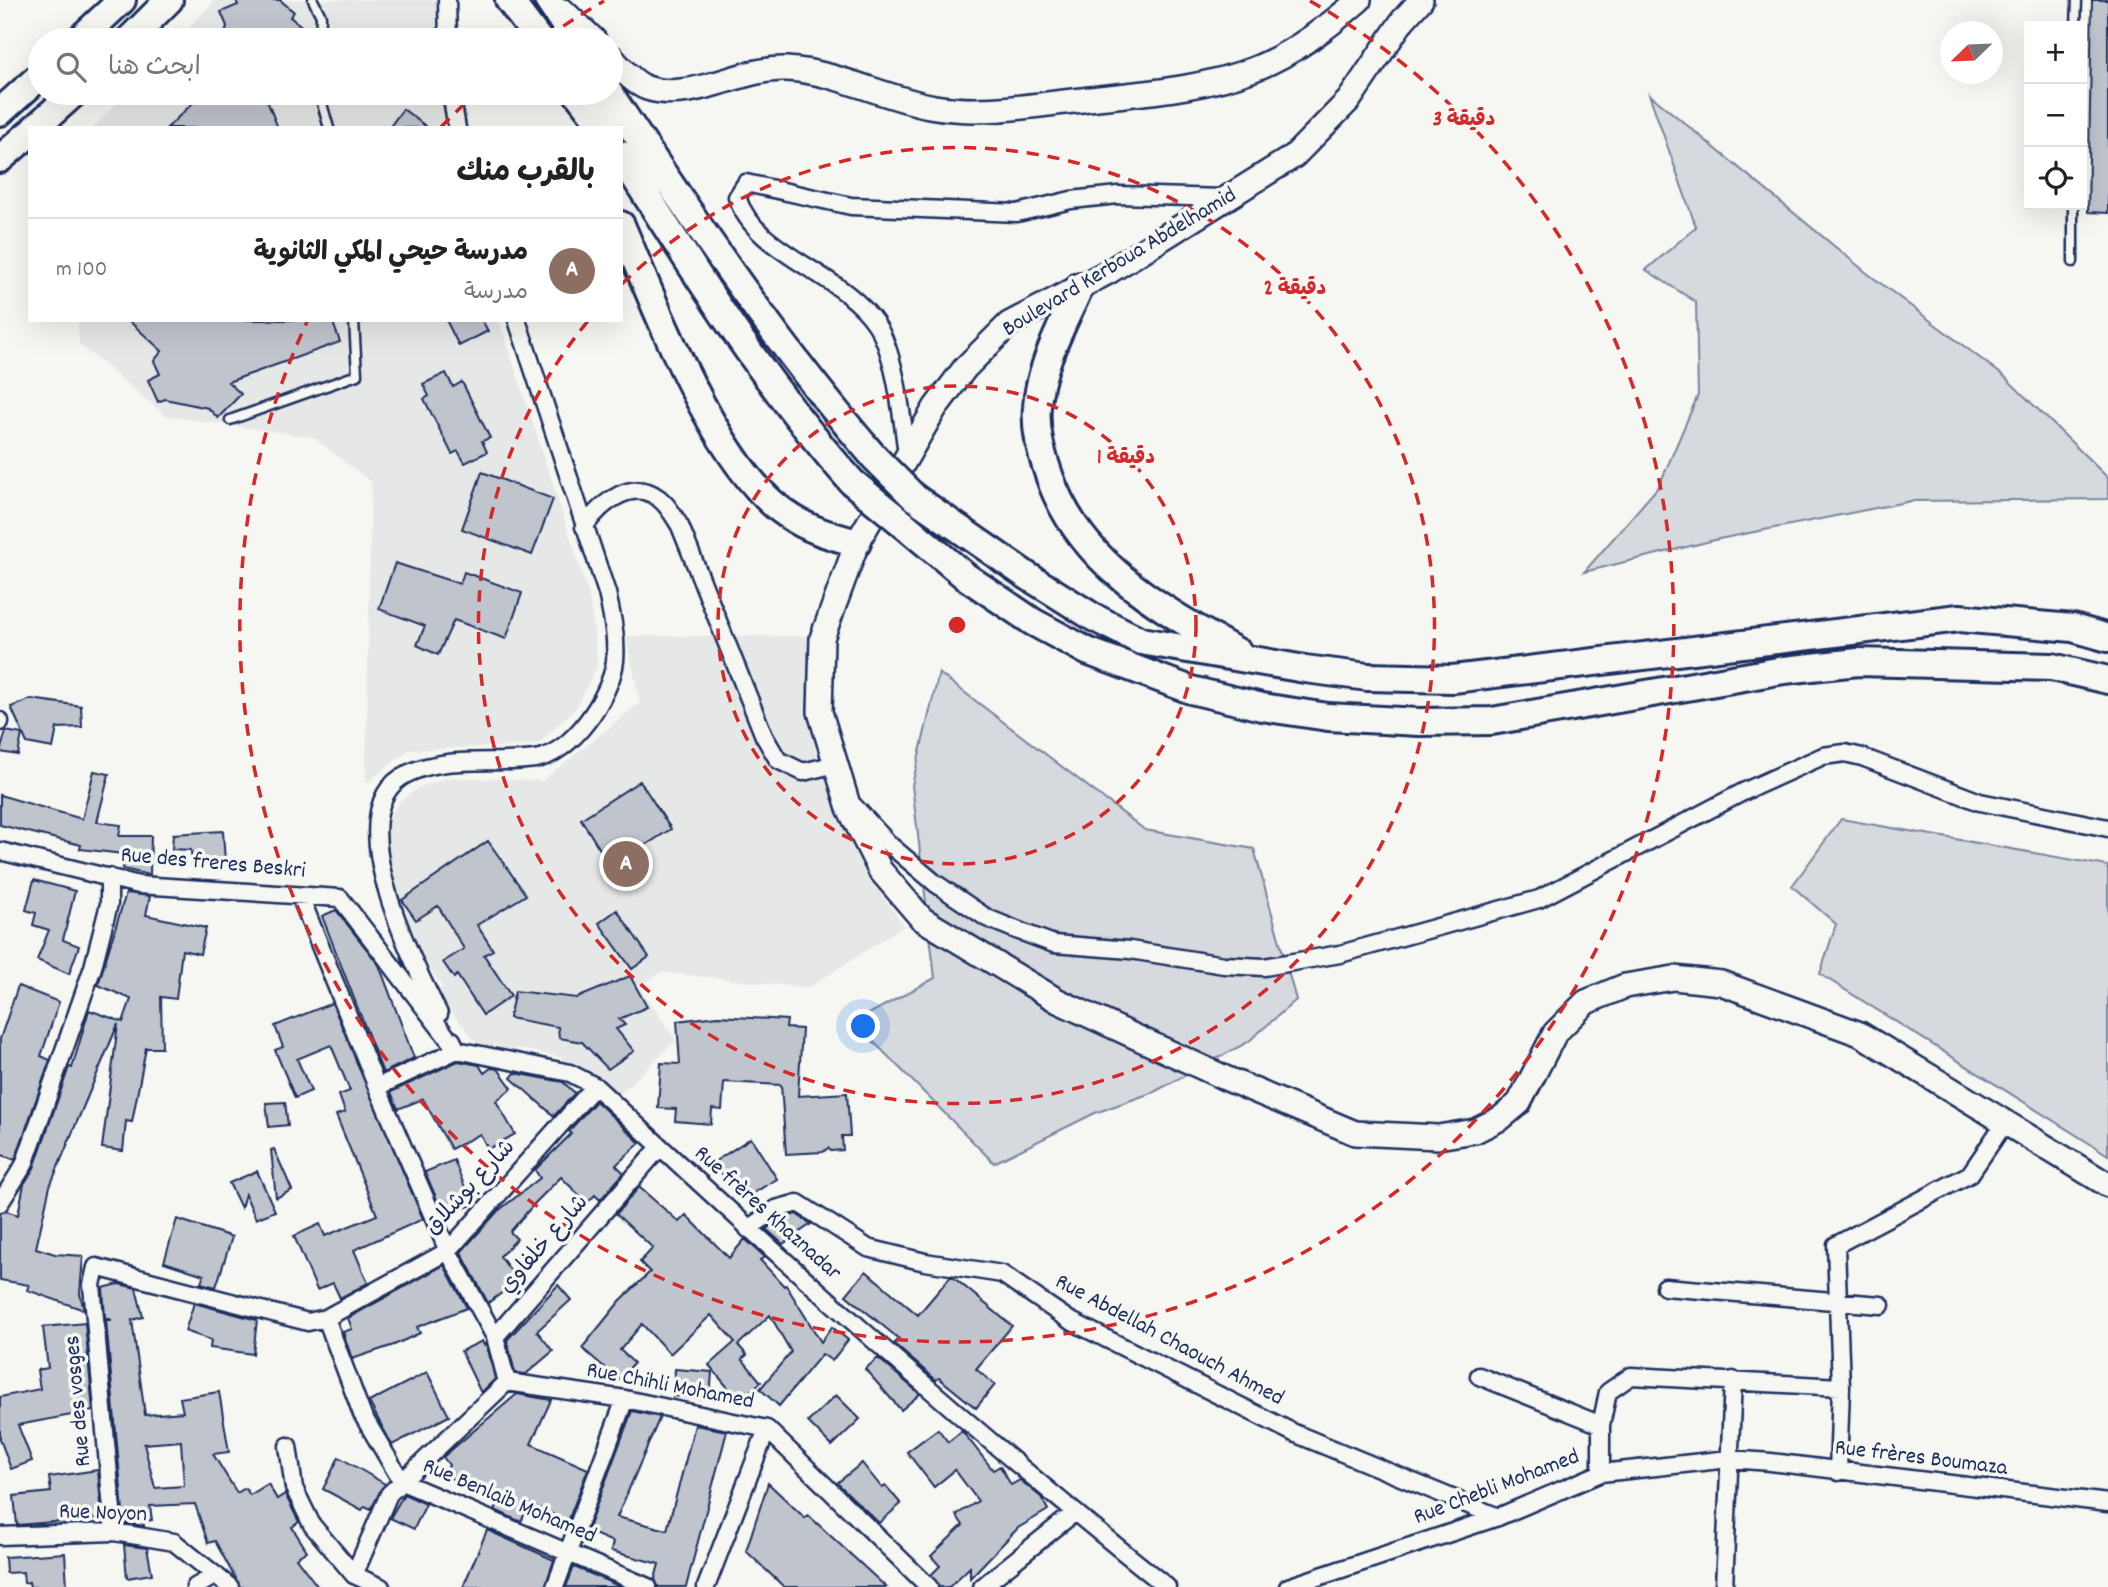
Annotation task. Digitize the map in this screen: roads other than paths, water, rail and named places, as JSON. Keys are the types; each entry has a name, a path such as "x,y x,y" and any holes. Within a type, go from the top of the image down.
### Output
{"highway":[{"path":"92,28 122,0"},
{"path":"141,28 169,0"},
{"path":"509,0 529,28"},
{"path":"550,0 568,28"},
{"path":"0,112 28,87"},
{"path":"37,126 61,105"},
{"path":"569,105 578,126"},
{"path":"587,105 603,126"},
{"path":"617,105 721,261 835,412 875,458 915,498 1026,575 1093,617 1141,642 1256,663 1368,677 1453,679 1959,618 2073,628 2108,638"},
{"path":"0,159 28,135"},
{"path":"623,158 691,266 771,380 816,442 852,482 965,576 1033,622 1087,652 1191,690 1262,707 1328,717 1419,722 1492,721 1784,670 1858,662 2052,667 2108,680"},
{"path":"623,230 663,324 732,456 761,492 786,514 822,534 857,543"},
{"path":"1080,286 1048,362 1037,405 1039,444 1054,490 1079,535 1104,563 1153,604 1256,663"}],"main road":[{"path":"550,0 581,28"},
{"path":"623,68 645,88 665,91 696,88 753,73 787,69 877,89 933,107 980,111 1175,89 1255,69 1334,22 1359,0"},
{"name":"Boulevard Kerboua Abdelhamid","path":"1421,0 1403,20 1349,100 1294,156 1080,286 1009,324 965,368 935,408 857,543 822,638 820,712 845,796 880,870 922,919 1058,1001 1225,1078 1355,1133 1438,1137 1475,1130 1492,1122 1519,1103 1555,1033 1586,1002 1625,986 1674,978 1721,983 1860,1034 2108,1185"}],"street":[{"path":"447,0 448,28"},
{"path":"453,105 457,126"},
{"path":"907,454 897,380 877,324 830,279 768,240 743,215 737,197 746,183 850,206 1017,213 1071,200 1118,195 1228,198"},
{"path":"377,1087 457,1050 407,951 381,861 377,812 387,788 408,774 439,764 538,759 563,746 584,726 602,700 615,663 615,640 607,593 518,322"},
{"path":"584,527 596,510 615,495 639,491 662,500 680,526 764,736 778,760 803,772 836,764"},
{"path":"845,796 890,845 935,883 986,918 1054,944 1129,950 1224,965 1264,967 1340,954 1539,899 1743,792 1822,756 1845,753 1863,757 1980,802 2108,828"},
{"name":"Rue des freres Beskri","path":"0,851 139,885 340,898 457,1050"},
{"path":"0,1203 24,1164 93,967 109,904 109,877"},
{"path":"300,895 377,1087 448,1251 495,1337 507,1382 389,1494 354,1575"},
{"name":"Rue frères Khaznadar","path":"457,1050 570,1073 595,1086 748,1229 1074,1513 1167,1587"},
{"name":"شارع بوشلاق","path":"326,1318 448,1251 595,1086"},
{"path":"1838,1472 1841,1387 1836,1245 1970,1174 2006,1121"},
{"name":"شارع خلفاوي","path":"495,1337 660,1147"},
{"name":"Rue Abdellah Chaouch Ahmed","path":"748,1229 776,1209 797,1203 868,1248 925,1262 1002,1274 1069,1320 1294,1433 1498,1517"},
{"name":"Rue des vosges","path":"114,1532 92,1285 96,1267 308,1322 326,1318"},
{"path":"1665,1287 1881,1305"},
{"name":"Rue Benlaib Mohamed","path":"326,1318 362,1414 402,1482 648,1587"},
{"path":"1479,1376 1601,1425"},
{"path":"1601,1473 1601,1425 1608,1392 1631,1376 1841,1387"},
{"path":"1724,1587 1732,1380"},
{"name":"Rue Chihli Mohamed","path":"507,1382 625,1399 766,1429 929,1587"},
{"path":"555,1587 625,1399"},
{"path":"706,1587 766,1429"},
{"path":"288,1446 294,1488 312,1525 354,1575 381,1587"},
{"name":"Rue Chebli Mohamed","path":"1288,1587 1498,1517 1601,1473 1729,1459"},
{"name":"Rue frères Boumaza","path":"1729,1459 2108,1503"},
{"path":"982,1587 1074,1513"},
{"name":"Rue Noyon","path":"0,1536 114,1532 174,1542 230,1587"},
{"path":"195,1587 216,1575"}],"lane":[{"path":"313,0 321,16 320,28"},
{"path":"2076,21 2077,0"},
{"path":"322,105 328,126"},
{"path":"2073,262 2074,210"},
{"path":"230,420 357,375 354,322"}],"place":[{"name":"مدرسة حيحي المكي الثانوية","path":"626,864"}]}
